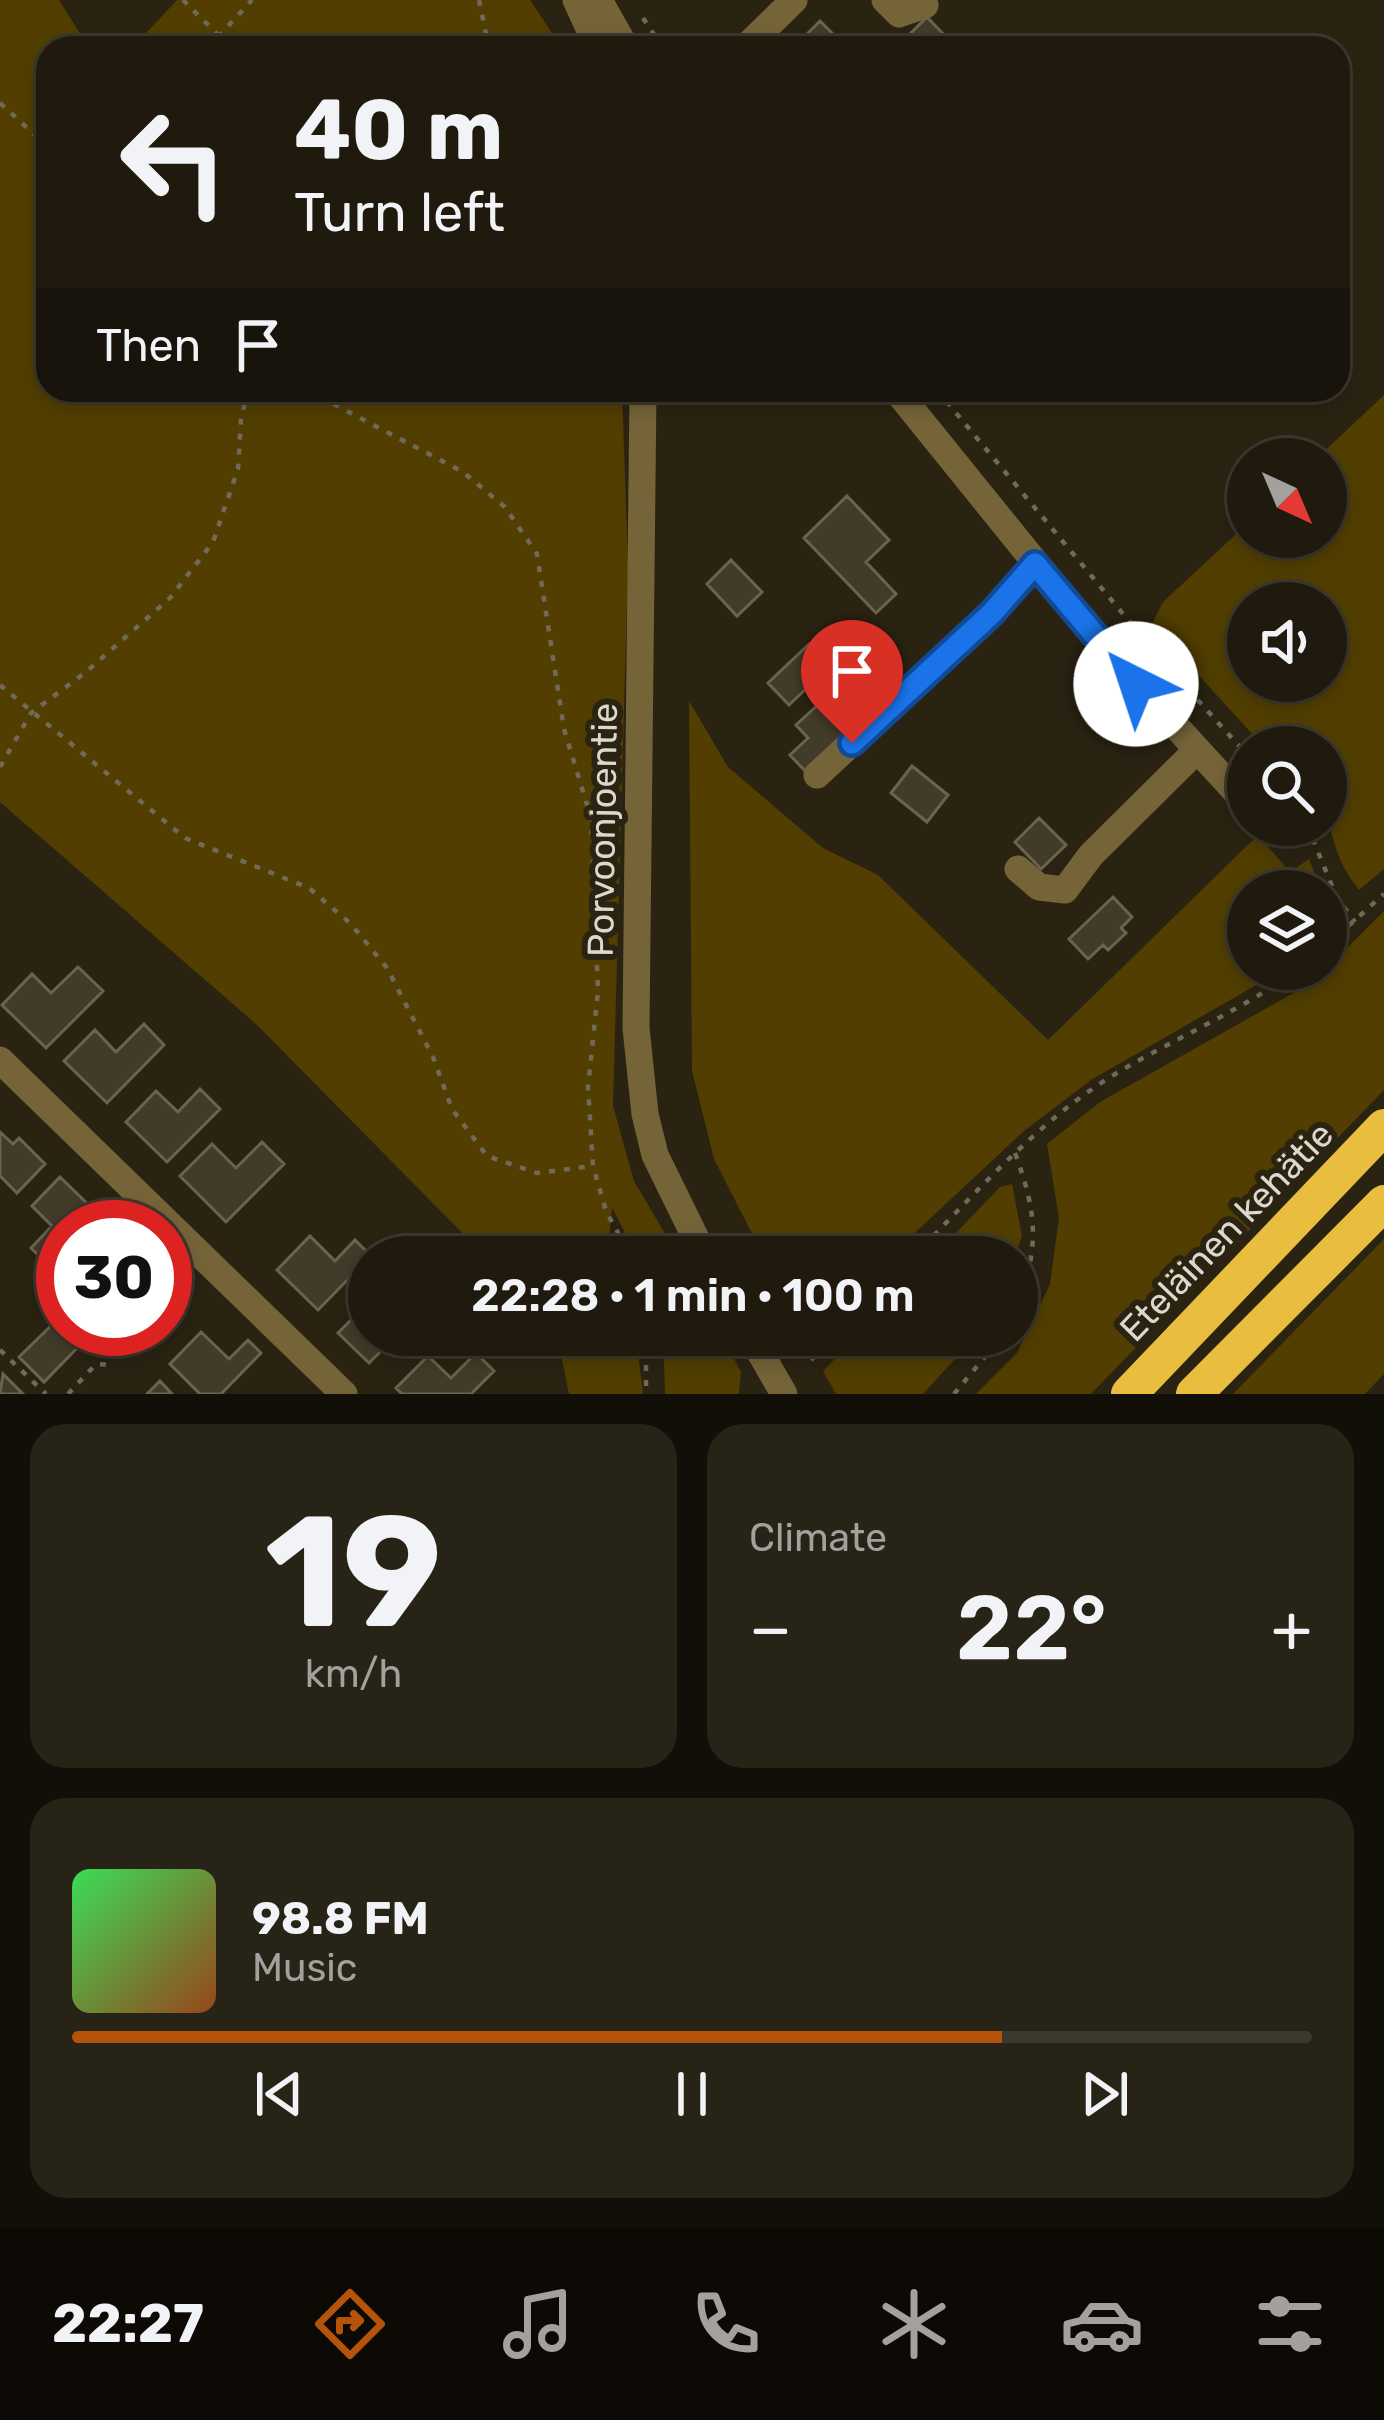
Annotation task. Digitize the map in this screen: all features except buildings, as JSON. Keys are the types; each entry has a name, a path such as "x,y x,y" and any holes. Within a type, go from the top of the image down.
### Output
{"highway":[{"name":"Eteläinen kehätie","path":"1130,1394 1384,1127"},
{"path":"1194,1394 1384,1203"}],"street":[{"path":"576,0 592,36"},
{"path":"599,0 619,36"},
{"path":"757,36 794,0"},
{"path":"886,0 899,14 925,5"},
{"name":"Porvoonjoentie","path":"643,402 636,1028 645,1114 655,1155 695,1236"},
{"path":"906,402 1035,564 1227,784"},
{"path":"818,775 992,613 1035,564"},
{"path":"1018,869 1039,887 1065,890 1091,855 1196,751"},
{"path":"0,1060 344,1394"},
{"path":"762,1356 784,1394"}],"path":[{"path":"183,0 219,36 252,0"},
{"path":"479,0 486,36"},
{"path":"635,7 655,36"},
{"path":"0,104 36,136"},
{"path":"0,767 31,713 170,598 213,542 238,469 245,402"},
{"path":"325,402 464,472 506,507 537,554 564,729 591,818 598,991 588,1087 593,1166 606,1211 620,1236"},
{"path":"947,402 1227,733"},
{"path":"0,685 185,838 309,888 351,924 387,968 433,1057 452,1109 487,1156 537,1173 593,1166"},
{"path":"1316,846 1337,898 1355,922"},
{"path":"1347,929 1384,894"},
{"path":"934,1236 1016,1153 1113,1075 1270,990"},
{"path":"1016,1153 1032,1200 1034,1236"},
{"path":"0,1350 46,1394"},
{"path":"646,1356 646,1394"},
{"path":"811,1360 815,1356"},
{"path":"954,1394 986,1356"},
{"path":"68,1394 96,1364 112,1365"}],"shaded area":[{"path":"0,0 59,0 82,36 36,36 36,402 622,402 628,565 613,1106 634,1181 667,1236 626,1236 612,1207 609,1236 465,1236 256,1024 0,802"},
{"path":"177,0 530,0 554,36 143,36"},
{"path":"1384,395 1384,869 1359,890 1335,846 1347,846 1347,726 1245,726 1152,624 1163,602 1227,543 1227,558 1347,558 1347,438 1338,438"},
{"path":"689,701 728,767 823,848 878,875 1048,1040 1247,846 1268,846 1288,870 1227,870 1227,990 1247,990 1091,1080 1024,1131 912,1236 753,1236 714,1159 692,1071"},
{"path":"1309,859 1313,870 1293,870"},
{"path":"1384,911 1384,1090 1091,1394 976,1394 1014,1356 1038,1356 1038,1309 1050,1284 1059,1218 1047,1144 1100,1102 1298,990 1347,990 1347,948"},
{"path":"1012,1184 1022,1236 953,1236 1000,1187"},
{"path":"1384,1239 1384,1374 1365,1394 1233,1394"},
{"path":"561,1356 638,1356 643,1394 569,1394"},
{"path":"664,1356 733,1356 741,1372 739,1394 665,1394"},
{"path":"838,1356 958,1356 923,1394 836,1394 823,1371"}],"route":[{"path":"852,743 992,613 1035,564 1136,684"}]}
